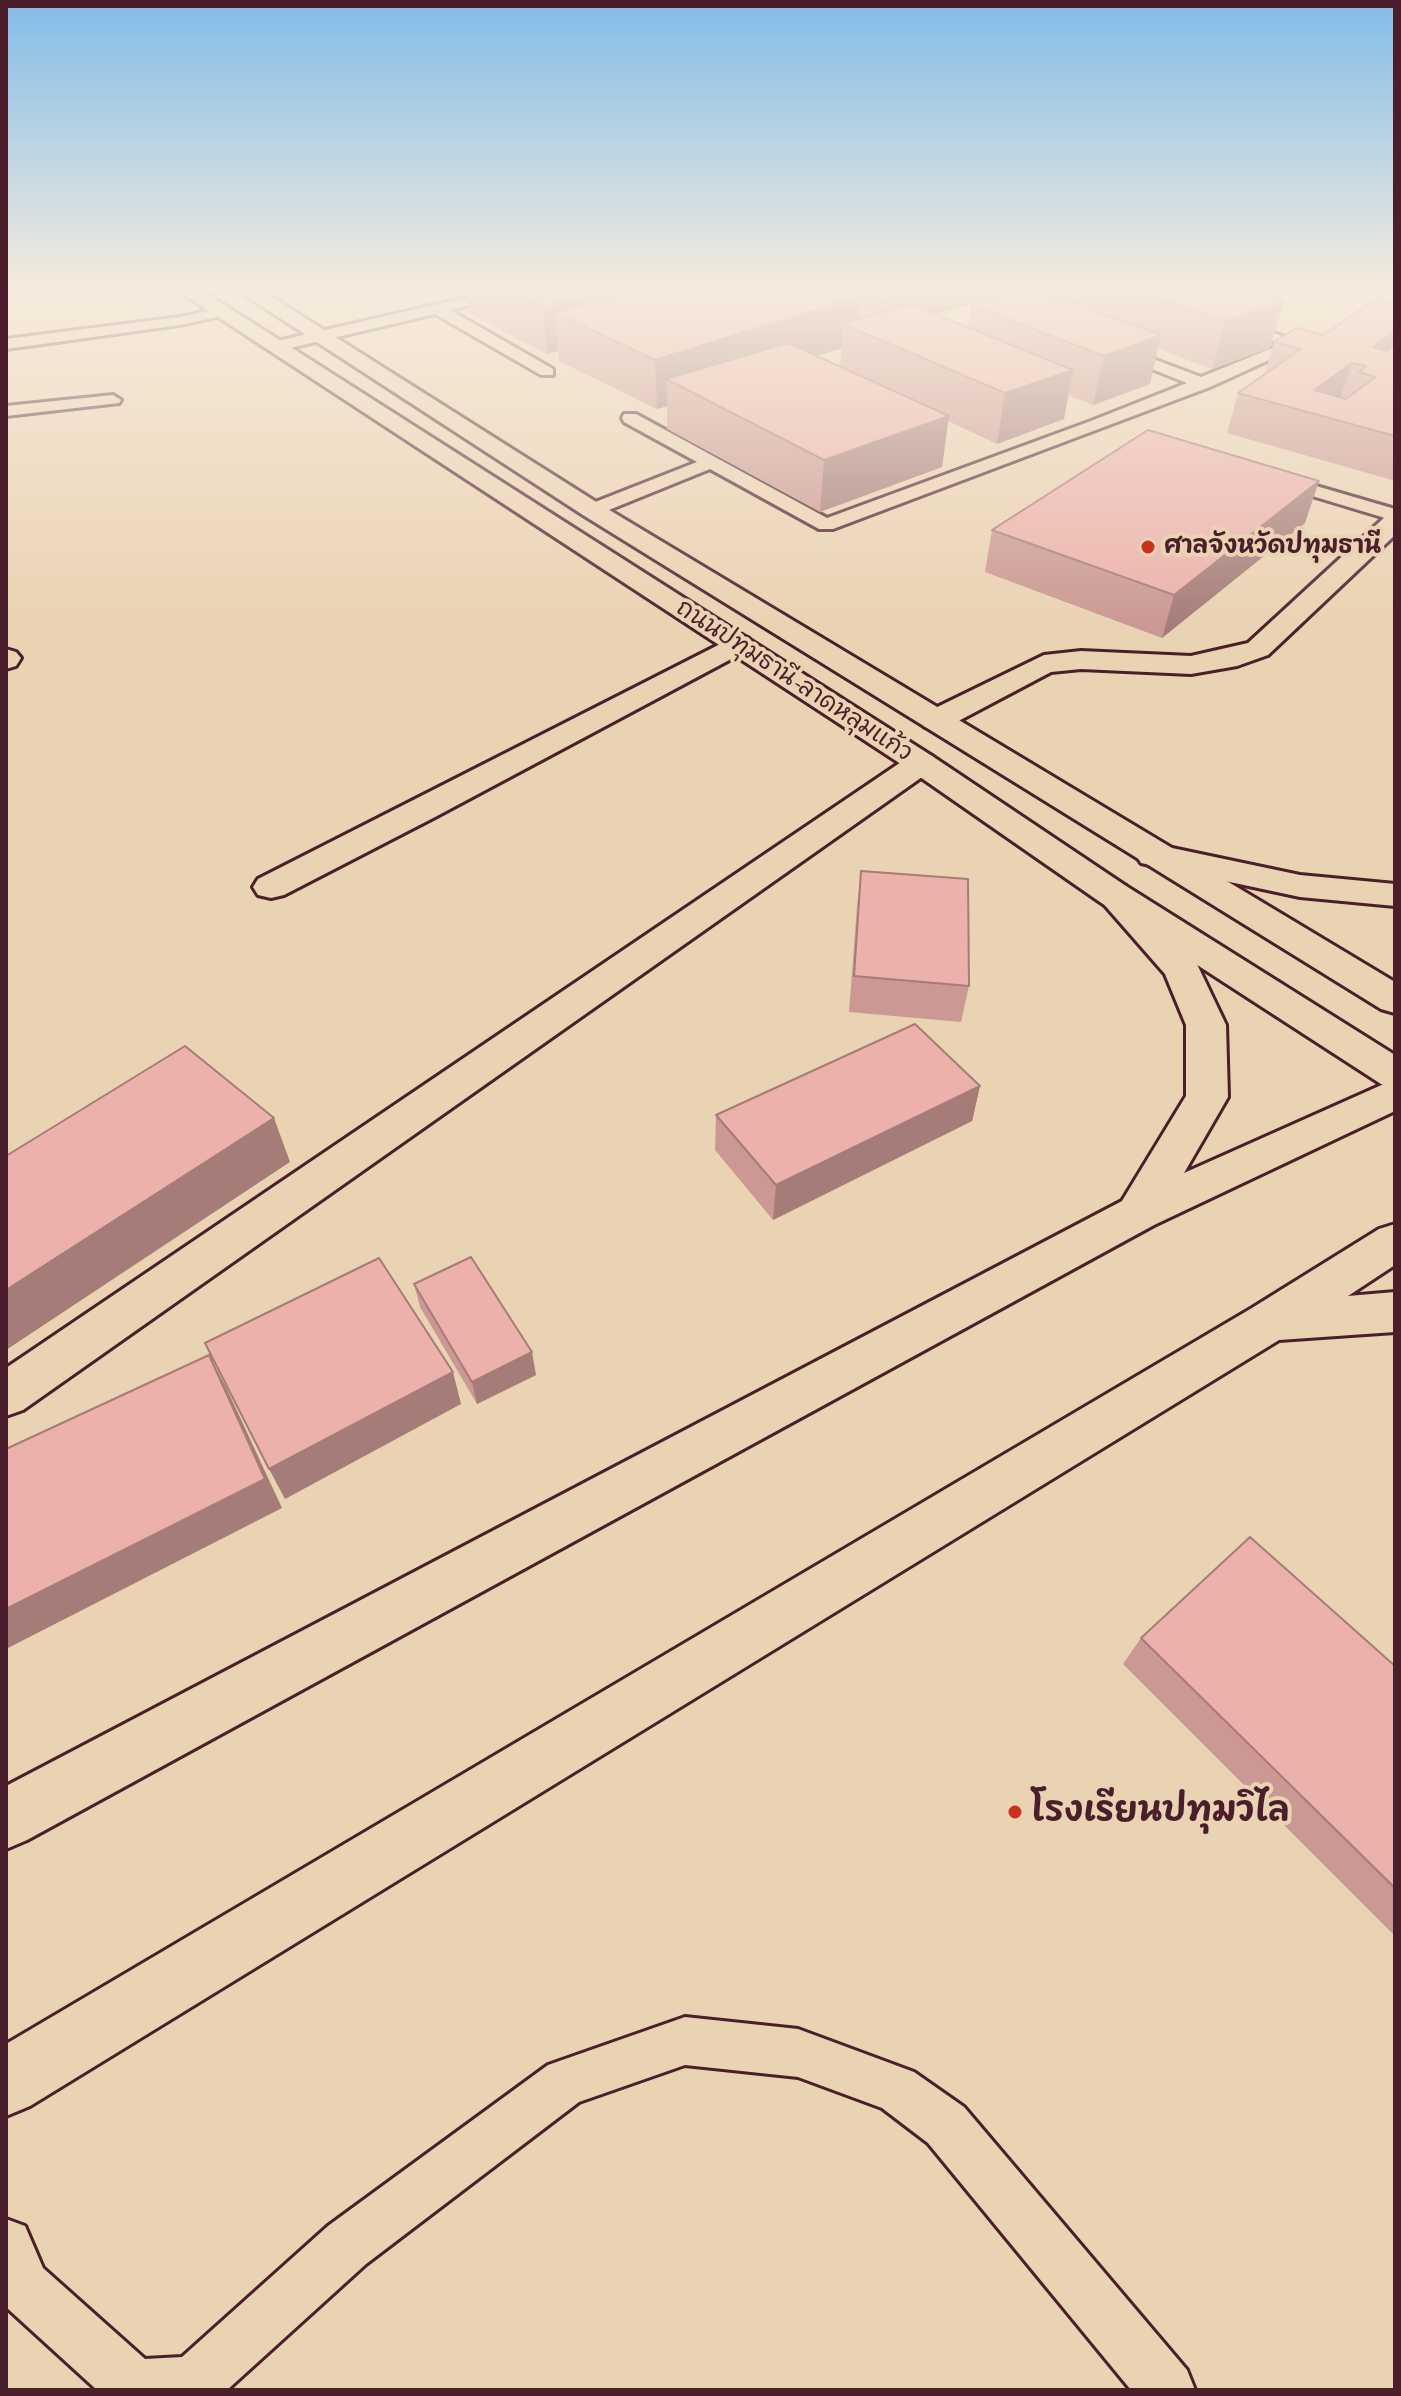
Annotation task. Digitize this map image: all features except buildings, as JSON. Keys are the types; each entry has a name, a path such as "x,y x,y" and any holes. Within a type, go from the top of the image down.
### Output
{"main road":[{"name":"ถนนปทุมธานี-ลาดหลุมแก้ว","path":"362,404 738,644 921,763 1113,894 1395,1074"},
{"name":"ถนนปทุมธานี-ลาดหลุมแก้ว","path":"425,404 1153,855 1395,1000"},
{"path":"936,720 1044,664 1081,660 1191,665 1237,657 1258,649 1371,559 1395,521"},
{"path":"271,887 738,644"},
{"path":"6,1395 921,763"},
{"path":"1153,855 1300,886 1395,895"},
{"path":"1113,894 1182,969 1206,1025 1207,1097 1138,1213"},
{"path":"6,1819 1138,1213 1395,1094"},
{"path":"6,2082 1269,1322 1395,1242"},
{"path":"1269,1322 1395,1312"}],"lane":[{"path":"6,411 76,404"},
{"path":"630,418 826,525 1151,404"},
{"path":"592,510 712,462"},
{"path":"1263,475 1395,515"},
{"path":"6,2245 24,2287 135,2387 194,2387 347,2245 565,2082 685,2041 798,2053 897,2089 946,2125 1167,2390"}],"place":[{"name":"ศาลจังหวัดปทุมธานี","path":"1148,547"},
{"name":"โรงเรียนปทุมวิไล","path":"1015,1812"}]}
